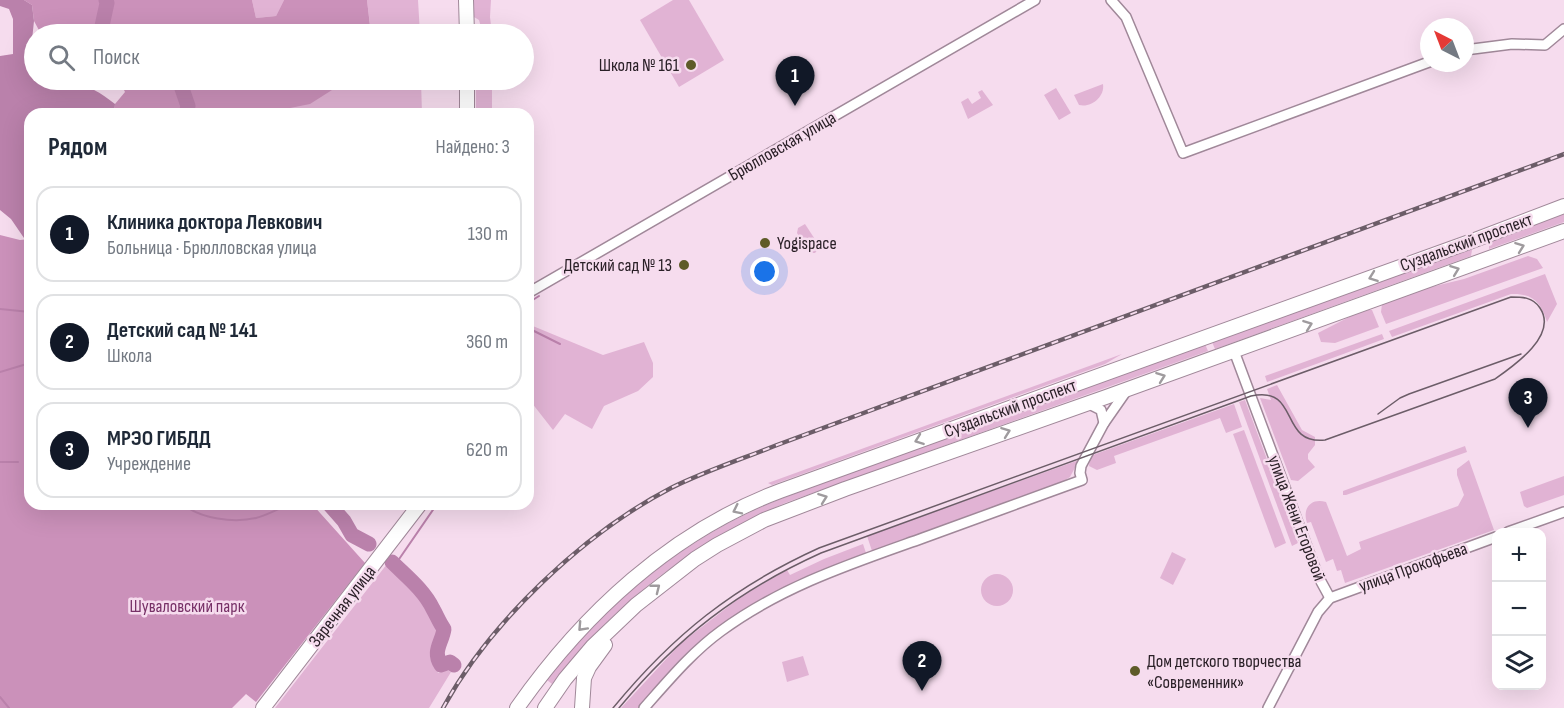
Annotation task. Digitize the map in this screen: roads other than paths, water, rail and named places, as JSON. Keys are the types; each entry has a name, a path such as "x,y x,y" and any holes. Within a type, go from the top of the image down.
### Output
{"main road":[{"path":"466,0 467,24"},
{"path":"467,90 467,108"},
{"name":"Суздальский проспект","path":"517,708 566,645 621,589 681,542 733,512 799,484 1564,206"},
{"name":"Суздальский проспект","path":"545,708 566,679 619,619 695,559 765,520 1564,231"},
{"path":"1472,241 1483,248 1476,263"},
{"name":"Заречная улица","path":"263,708 415,510"},
{"path":"582,708 583,684 589,667 603,649 619,619"}],"street":[{"name":"Брюлловская улица","path":"534,290 1035,0"},
{"path":"1111,0 1126,17 1183,153 1420,65"},
{"path":"1474,49 1512,44 1545,45 1564,29"},
{"name":"улица Жени Егоровой","path":"1234,351 1319,579 1330,598 1318,612 1268,708"},
{"path":"644,708 669,679 706,643 737,620 779,596 824,574 1082,480 1081,466 1104,423 1127,390"},
{"path":"1087,403 1101,410 1104,423"},
{"path":"1519,528 1564,512"},
{"name":"улица Прокофьева","path":"1330,598 1492,539"}],"waterway":[{"path":"102,24 106,0"},
{"path":"182,90 188,108"},
{"path":"534,299 539,296"},
{"path":"0,309 24,311"},
{"path":"534,331 560,344"},
{"path":"0,372 24,365"},
{"path":"0,462 18,462"},
{"path":"192,510 228,520 260,517 277,510"},
{"path":"334,510 352,535 369,544"},
{"path":"395,565 433,510"},
{"path":"392,562 425,596 444,629 437,651 441,665 450,662 454,665"},
{"path":"0,697 9,708"}],"tram line":[{"path":"613,708 658,658 706,615 759,579 819,548 1511,297 1531,300 1540,308 1544,318 1539,339 1523,358 1495,379 1325,440 1310,439 1301,434 1284,406 1277,399 1267,395 1251,396 821,553 762,583 711,618 664,659 619,708"},
{"path":"1378,414 1409,394 1521,354"}],"railway":[{"path":"443,708 486,644 542,583 605,529 671,488 777,445 1564,154"}],"place":[{"name":"Школа № 161","path":"691,65"},
{"name":"Клиника доктора Левкович","path":"795,106"},
{"name":"Yogispace","path":"765,243"},
{"name":"Детский сад № 13","path":"684,265"},
{"name":"МРЭО ГИБДД","path":"1528,428"},
{"name":"Дом детского творчества «Современник»","path":"1135,671"},
{"name":"Детский сад № 141","path":"922,691"}],"park label":[{"name":"Шуваловский парк","path":"187,606"}]}
